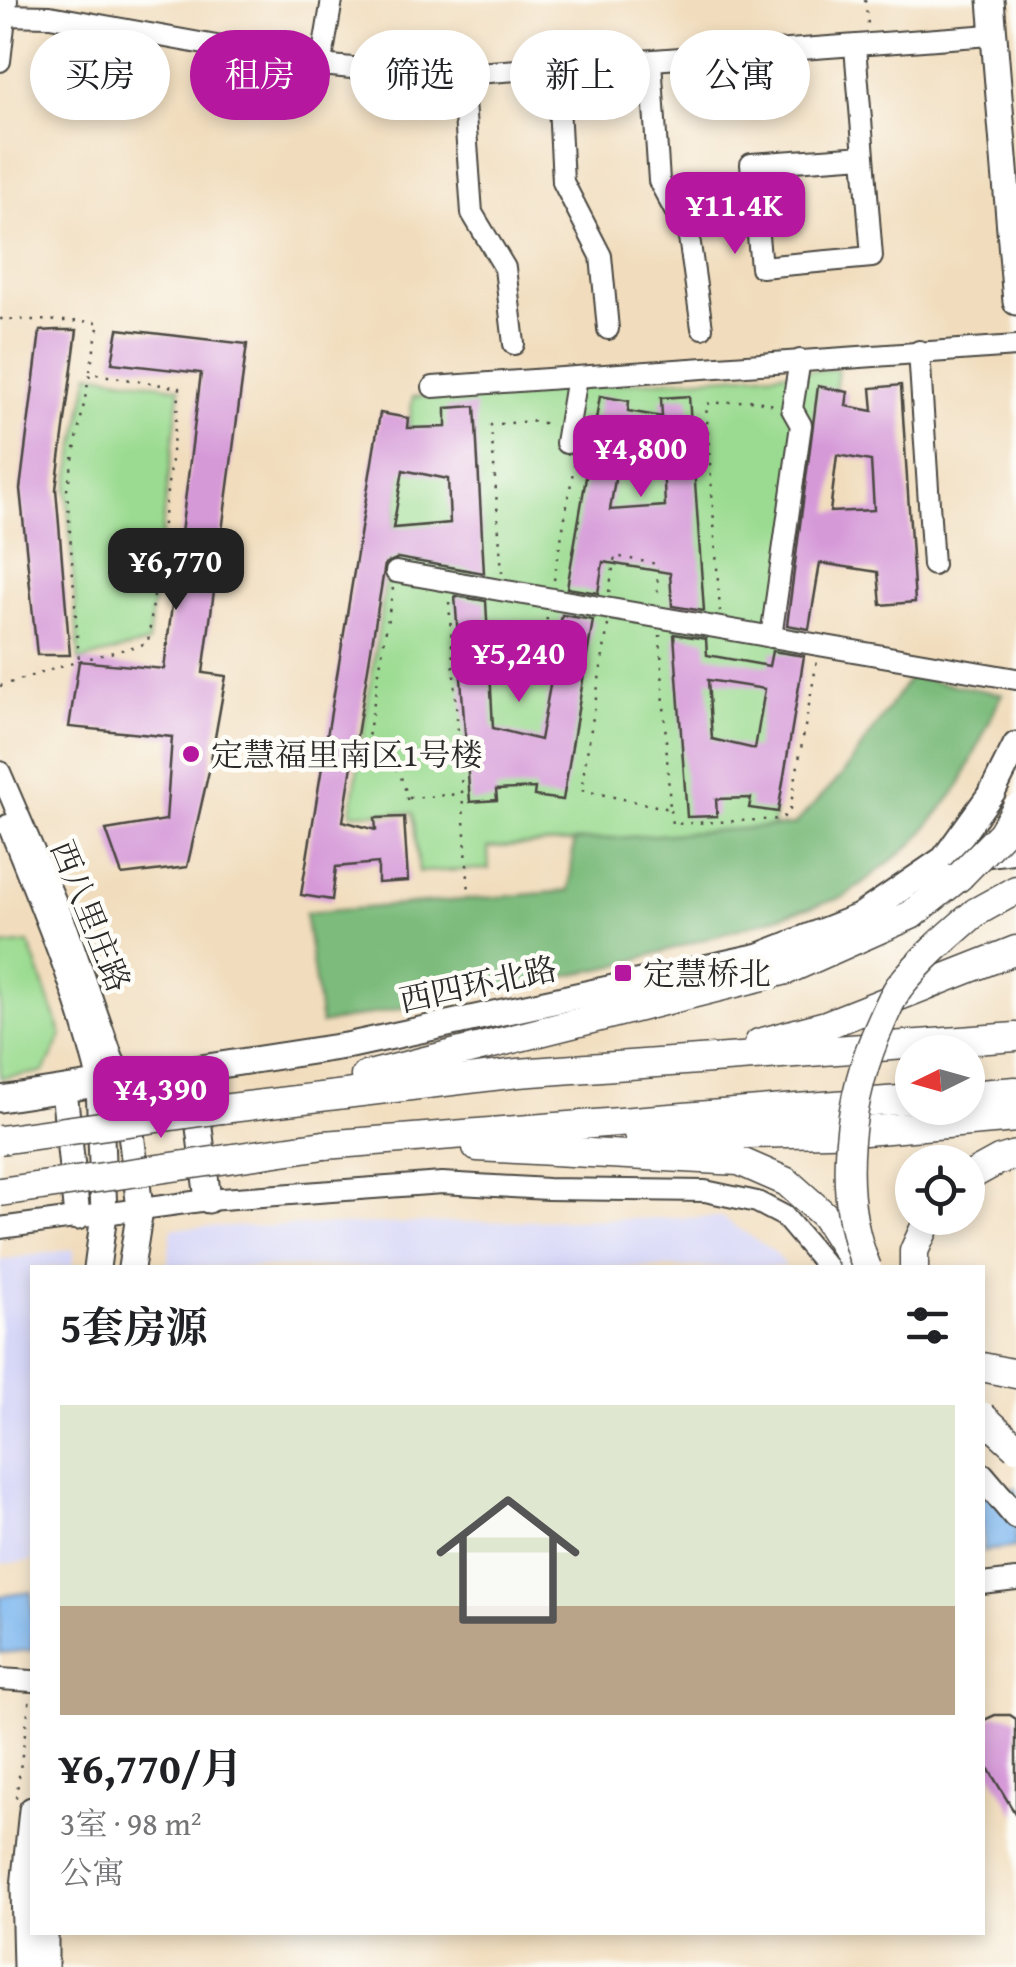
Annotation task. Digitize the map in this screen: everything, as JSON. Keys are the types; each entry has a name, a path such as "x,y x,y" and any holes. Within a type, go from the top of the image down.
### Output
{"highway":[{"path":"277,1100 787,970 910,916 952,868 1002,833 1016,809"},
{"path":"866,1265 859,1248 848,1180 854,1109 868,1050 897,990 919,966 976,912 1016,890"},
{"path":"693,1060 826,1024 1016,950"},
{"path":"0,1140 277,1100 518,1074 1016,1037"},
{"path":"985,1094 1016,1091"},
{"path":"0,1192 324,1146 895,1100"},
{"path":"556,1126 671,1136 865,1131 1016,1118"},
{"path":"366,1142 739,1161 787,1182 824,1215 856,1265"},
{"path":"985,1168 1016,1155"},
{"path":"914,1265 914,1251 921,1235"},
{"path":"985,1368 1016,1374"},
{"path":"985,1419 1016,1448"}],"main road":[{"path":"990,0 1016,302"},
{"path":"952,868 1016,746"},
{"path":"952,868 1016,850"},
{"name":"西四环北路","path":"0,1099 350,1045 760,956 859,917 952,868"},
{"path":"192,1070 208,1200"},
{"path":"112,1084 140,1209 132,1265"},
{"path":"97,1265 112,1084"},
{"path":"64,1090 76,1217"},
{"path":"985,1480 1016,1516"},
{"path":"26,1967 24,1888 30,1830"},
{"path":"45,1935 45,1967"}],"street":[{"path":"327,30 332,0"},
{"path":"0,61 4,10 190,41"},
{"path":"702,328 689,236 658,180 651,61 992,35"},
{"path":"863,46 864,156 872,257 761,267 750,164 864,156"},
{"path":"465,120 472,213 505,268 514,344"},
{"path":"560,120 563,182 602,256 608,329"},
{"path":"433,387 1016,346"},
{"path":"919,351 933,564"},
{"path":"770,637 801,426 792,408 800,360"},
{"path":"568,435 577,377"},
{"path":"396,572 1016,679"},
{"name":"西八里庄路","path":"0,772 68,930 113,1059 112,1084"},
{"name":"西八里庄路","path":"0,805 92,1053 112,1084"},
{"path":"0,1228 208,1200 442,1183 730,1194 784,1216 825,1265"},
{"path":"985,1441 1016,1437"},
{"path":"985,1584 1016,1580"},
{"path":"0,1679 30,1681"}],"path":[{"path":"863,46 866,0"},
{"path":"0,319 99,322 68,490 79,660"},
{"path":"0,686 148,643 180,388 90,374"},
{"path":"722,628 706,404 753,400 792,408"},
{"path":"503,590 492,425 531,421 568,435 580,429 543,641"},
{"path":"670,808 581,790 615,556 657,564 672,824 782,819 790,809 820,645"},
{"path":"396,572 366,750 384,756 400,772 408,806"},
{"path":"448,580 469,892"},
{"path":"407,798 462,794"}],"shaded area":[{"path":"721,1217 776,1253 785,1265 167,1265 172,1228"},
{"path":"74,1249 72,1265 30,1265 30,1561 0,1564 0,1260"}],"green space":[{"path":"838,369 773,827 488,848 489,869 419,872 413,813 351,813 413,397"},
{"path":"90,373 180,388 148,643 79,661 67,490"},
{"path":"910,677 1002,694 960,785 915,842 844,897 615,966 321,1024 305,913 569,891 574,841 794,825 843,774"},
{"path":"29,943 62,1036 44,1072 0,1078 0,946"}],"water":[{"path":"1016,1488 1016,1547 985,1551 985,1491"},
{"path":"30,1592 30,1650 0,1653 0,1596"}],"building":[{"path":"118,329 247,344 203,673 226,676 187,867 122,875 106,830 166,820 172,737 69,727 79,661 164,669 201,373 112,363"},
{"path":"77,330 56,489 70,655 37,655 20,489 40,331"},
{"path":"901,385 915,602 881,605 878,572 820,563 809,629 787,625 818,386 848,392 846,406 873,411 871,388","holes":["837,455 871,461 874,510 830,512"]},
{"path":"600,396 629,401 628,411 662,417 661,398 689,396 704,611 672,606 670,573 603,562 598,593 567,588","holes":["619,455 663,462 665,506 610,510"]},
{"path":"475,406 484,573 398,558 385,564 343,821 376,830 375,818 404,817 408,881 378,883 378,863 336,867 332,900 301,895 380,413 408,418 407,428 446,427 446,408","holes":["403,470 448,479 450,523 393,528"]},
{"path":"455,596 486,601 488,638 556,649 562,615 593,620 563,800 534,796 535,788 496,790 497,800 470,802","holes":["490,670 551,680 540,740 493,728"]},
{"path":"674,634 706,639 707,655 769,666 772,651 804,656 778,812 749,808 751,798 716,799 717,816 687,817","holes":["708,680 765,689 755,749 712,739"]},
{"path":"995,1715 1016,1719 1016,1815 985,1763 985,1720"}],"place":[{"name":"定慧福里南区1号楼","path":"191,754"},
{"name":"定慧桥北","path":"623,973"}]}
